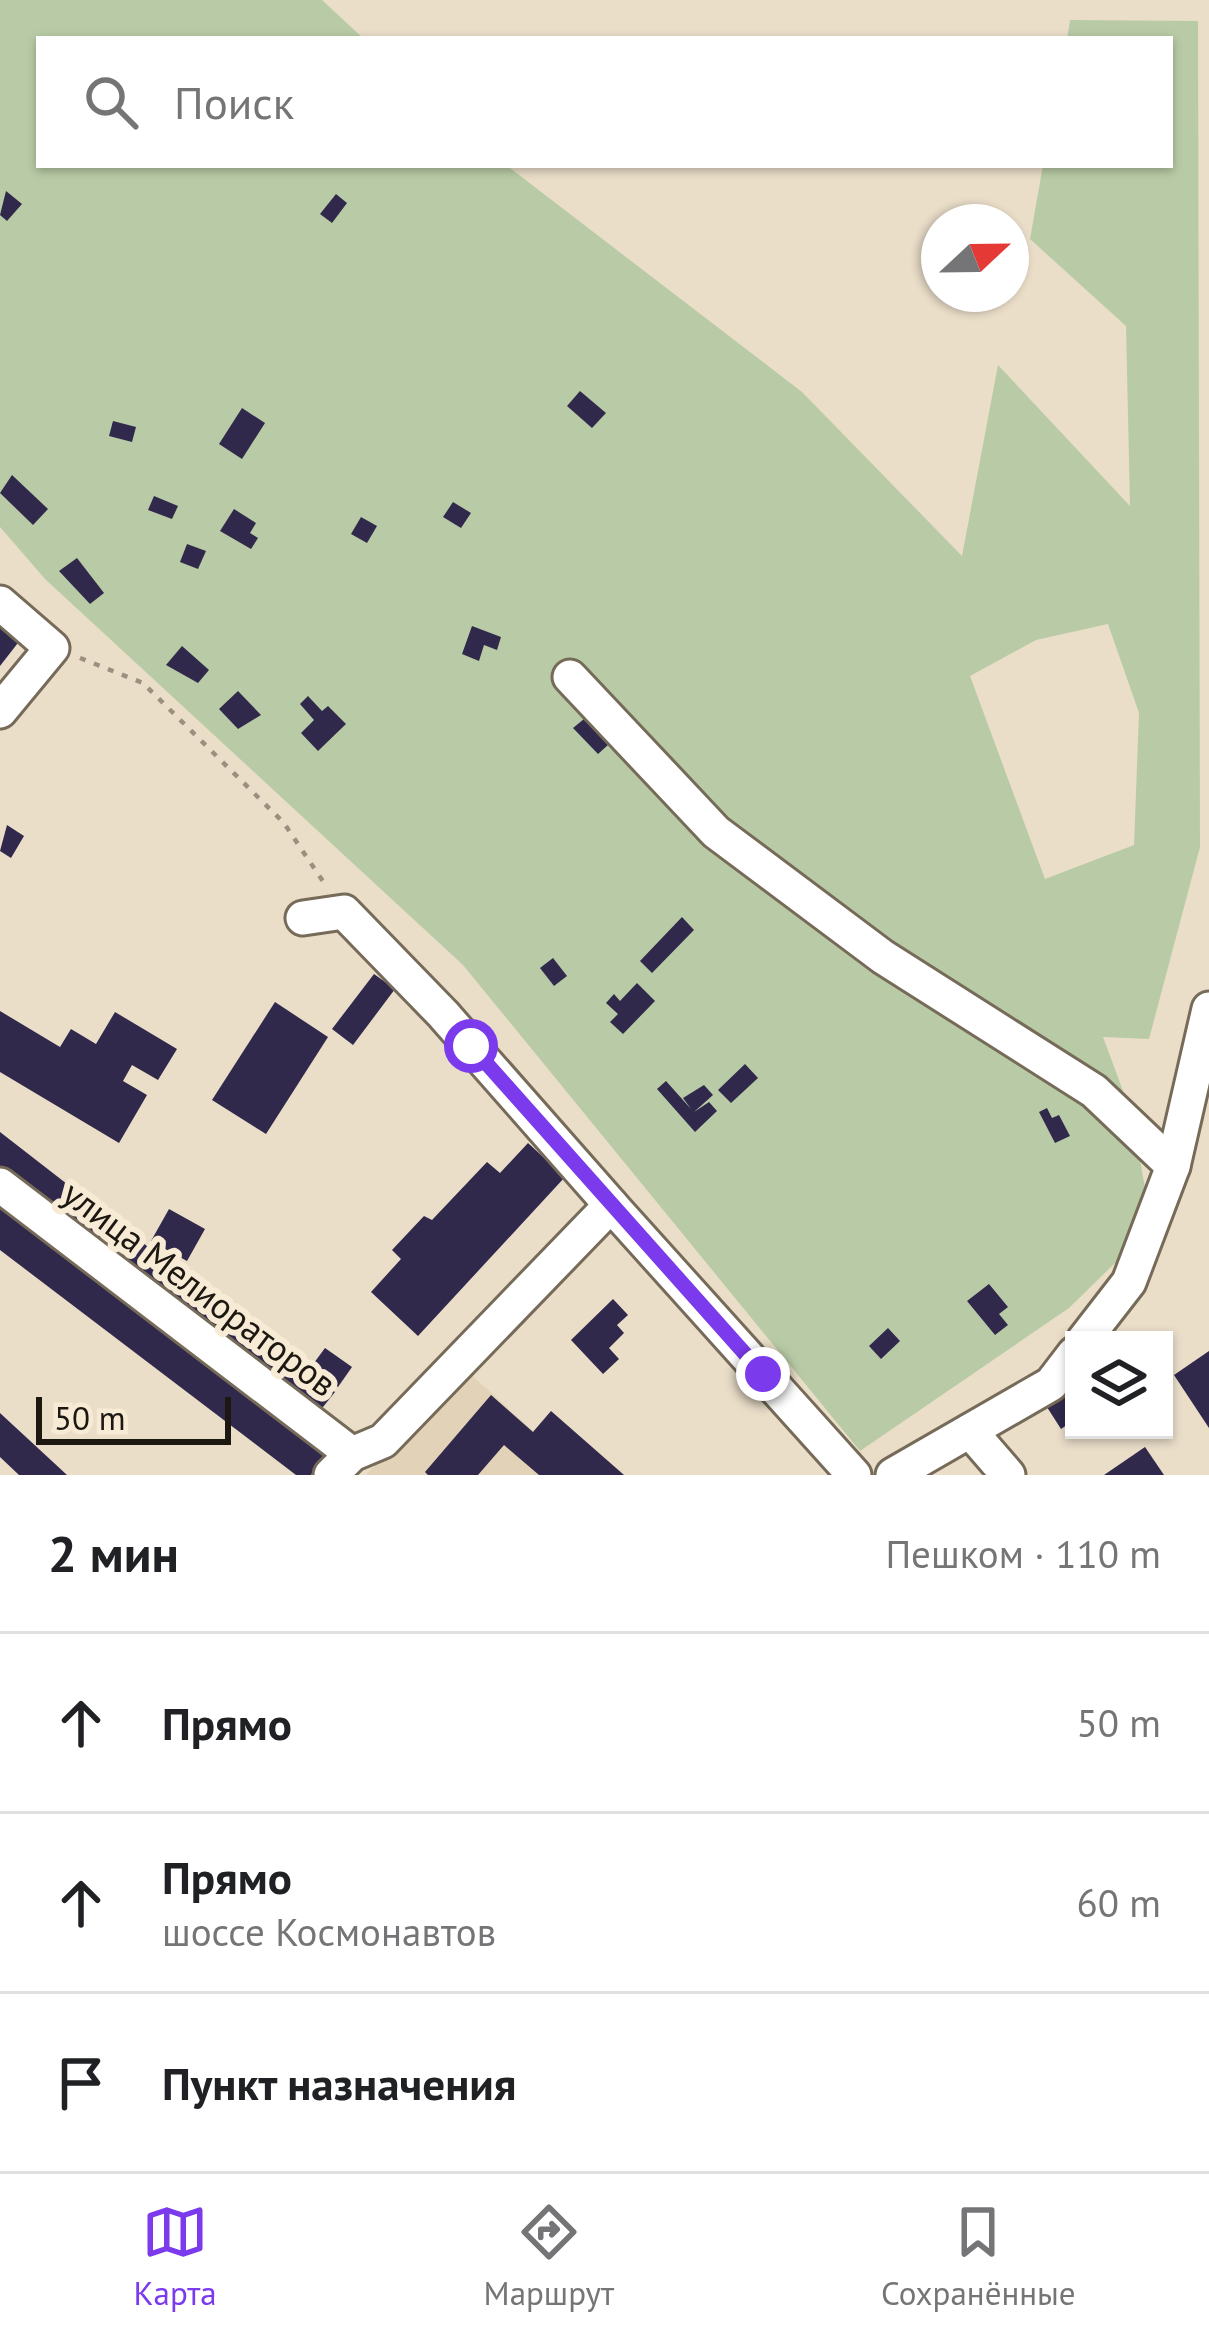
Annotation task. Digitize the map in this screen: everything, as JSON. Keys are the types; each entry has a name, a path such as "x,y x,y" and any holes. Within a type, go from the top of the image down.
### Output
{"street":[{"path":"0,603 52,648 0,711"},
{"path":"570,677 716,832 883,957 1094,1091 1173,1166"},
{"path":"303,918 344,912 443,1014 854,1475"},
{"path":"1091,1331 1129,1282 1173,1166 1209,1009"},
{"name":"улица Мелиораторов","path":"0,1185 342,1465"},
{"path":"342,1465 383,1441 611,1205"},
{"path":"893,1475 1051,1384 1065,1366"},
{"path":"970,1431 1008,1475"}],"path":[{"path":"52,648 143,683 284,823 344,912"}],"shaded area":[{"path":"465,1369 533,1431 551,1411 624,1475 366,1475"}],"green space":[{"path":"0,0 322,0 361,36 36,36 36,168 510,168 802,392 962,556 998,365 1130,506 1126,326 1030,239 1042,168 1173,168 1173,36 1067,36 1070,20 1198,21 1200,847 1149,1039 1103,1037 1132,1115 1152,1227 1069,1308 860,1451 463,965 45,579 0,527","holes":["1108,624 1139,713 1134,845 1045,879 970,676 1036,640"]}],"building":[{"path":"6,191 22,204 7,221 0,215"},
{"path":"336,194 347,203 332,223 320,214"},
{"path":"580,391 606,413 592,428 567,406"},
{"path":"242,408 265,423 242,459 219,444"},
{"path":"113,421 136,427 132,442 109,436"},
{"path":"12,475 48,509 33,525 0,493"},
{"path":"154,496 178,506 172,519 148,510"},
{"path":"453,502 471,513 461,528 443,517"},
{"path":"234,509 256,523 250,533 258,538 251,549 220,531"},
{"path":"361,517 377,526 367,543 351,534"},
{"path":"187,544 206,551 198,569 180,562"},
{"path":"77,558 104,593 90,604 59,571"},
{"path":"0,623 21,639 0,666"},
{"path":"472,626 501,637 497,650 484,645 479,661 462,654"},
{"path":"182,646 209,670 198,683 166,665"},
{"path":"238,691 261,715 238,729 219,709"},
{"path":"308,696 322,711 328,706 346,724 318,751 301,733 314,720 300,704"},
{"path":"584,719 608,745 598,754 573,728"},
{"path":"7,825 24,836 11,858 0,851"},
{"path":"682,917 694,930 652,973 640,961"},
{"path":"553,958 567,976 554,986 540,968"},
{"path":"374,974 395,989 353,1045 332,1029"},
{"path":"637,983 655,1001 623,1034 610,1022 618,1014 606,1003 614,994 620,1001"},
{"path":"275,1002 328,1037 266,1134 212,1100"},
{"path":"0,1011 60,1047 71,1029 96,1044 115,1012 177,1049 158,1080 132,1065 123,1081 147,1095 119,1143 0,1072"},
{"path":"745,1064 758,1078 731,1103 718,1090"},
{"path":"666,1081 691,1109 683,1098 704,1085 713,1095 694,1112 709,1102 717,1111 695,1132 657,1089"},
{"path":"1047,1108 1052,1118 1059,1115 1070,1136 1055,1143 1039,1112"},
{"path":"0,1132 335,1392 319,1412 0,1169"},
{"path":"528,1143 565,1177 418,1336 371,1292 401,1259 392,1250 424,1216 432,1220 487,1162 500,1173"},
{"path":"0,1206 327,1454 311,1475 296,1475 0,1250"},
{"path":"169,1209 205,1229 187,1261 151,1241"},
{"path":"989,1284 1008,1307 999,1314 1008,1325 995,1335 967,1301"},
{"path":"613,1299 628,1315 617,1325 624,1333 609,1348 619,1359 603,1374 571,1340"},
{"path":"888,1328 900,1341 881,1359 869,1346"},
{"path":"325,1348 352,1367 338,1387 311,1367"},
{"path":"1209,1351 1209,1428 1174,1375"},
{"path":"1065,1390 1065,1426 1061,1429 1045,1404"},
{"path":"491,1395 533,1432 551,1411 624,1475 539,1475 504,1445 478,1475 428,1475 425,1472"},
{"path":"0,1413 67,1475 19,1475 0,1457"},
{"path":"1145,1447 1164,1475 1104,1475"}],"route":[{"path":"471,1046 763,1374"}]}
